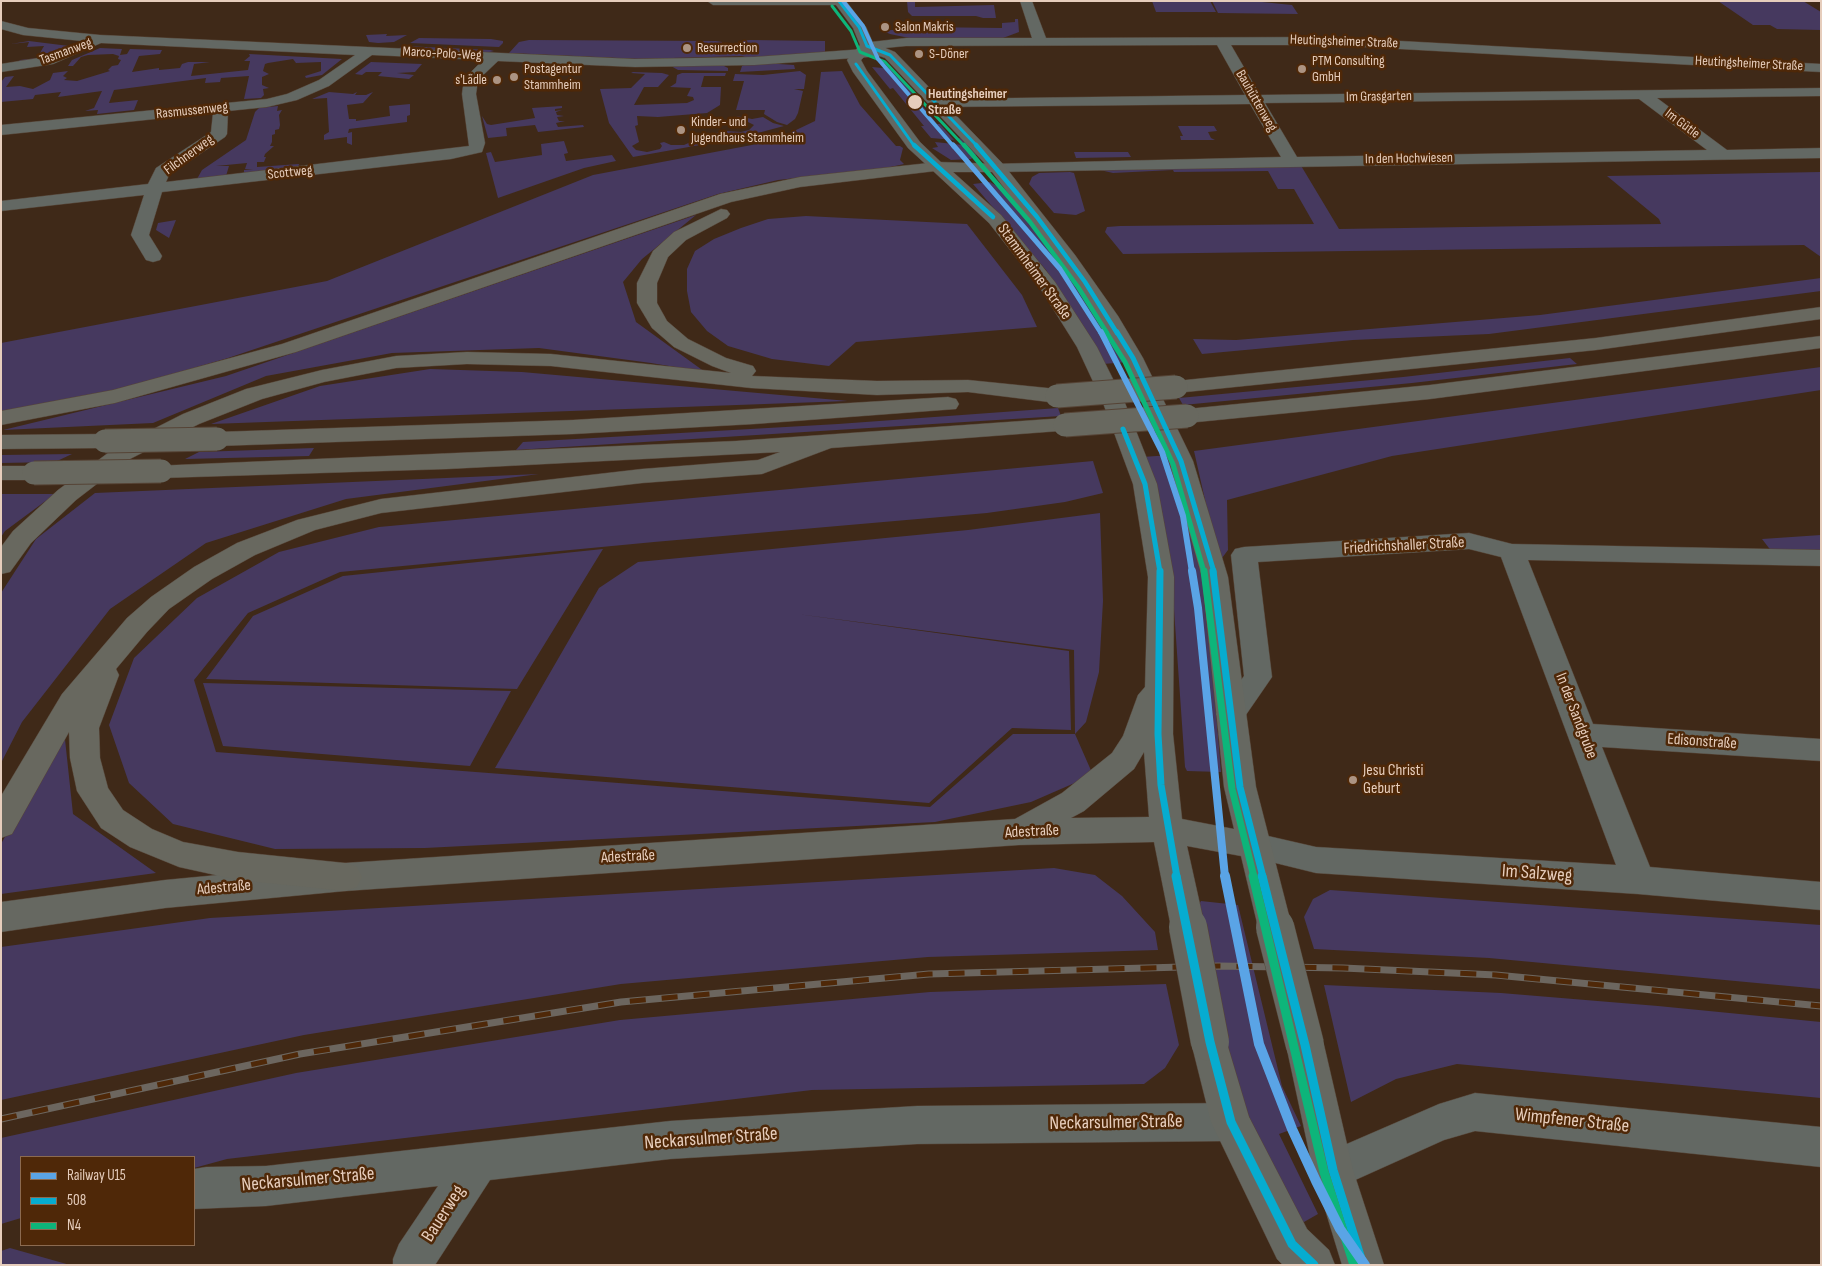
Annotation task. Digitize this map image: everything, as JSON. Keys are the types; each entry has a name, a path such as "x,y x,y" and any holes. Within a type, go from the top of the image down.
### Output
{"highway":[{"path":"808,384 738,369 689,348 667,333 647,303 646,292 650,273 660,255 680,236 703,222 734,209 767,200 945,173"},
{"path":"1,418 115,396 288,348 726,198 800,182 945,173"},
{"path":"1,442 440,433 687,421 1057,396 1297,376 1586,345 1821,313"},
{"path":"1,473 457,461 826,442 1065,425 1187,416 1430,392 1821,342"},
{"path":"1,566 28,531 67,495 120,455 191,419 254,394 322,376 396,362 467,358 551,360 751,382 877,388 968,386 1057,396"},
{"path":"1,824 72,701 137,625 160,603 203,573 246,549 306,525 381,506 642,476 762,467 826,442"},
{"path":"113,655 84,728 85,758 92,791 112,819 141,838 179,854 238,866 345,877"}],"main road":[{"path":"945,173 997,167"},
{"name":"Stammheimer Straße","path":"997,167 1037,217 1108,316 1133,358 1182,461 1215,578 1240,786 1305,1045 1333,1170 1363,1265"},
{"name":"Stammheimer Straße","path":"945,173 995,219 1048,286 1087,346 1114,403 1145,484 1161,578 1158,734 1161,784 1167,829 1210,1042 1231,1122 1292,1244 1314,1265"},
{"path":"1019,832 1073,802 1123,762 1137,738 1160,673"},
{"name":"Adestraße","path":"1,918 165,894 345,877 1019,832 1167,829 1255,846"}],"street":[{"path":"713,1 839,1 859,27 863,50"},
{"path":"1026,1 1040,41"},
{"name":"Marco-Polo-Weg","path":"1,25 28,32 100,39 635,63 704,62 863,50 883,52"},
{"name":"Tasmanweg","path":"1,68 48,61 100,39"},
{"name":"Heutingsheimer Straße","path":"863,50 906,42 1221,40 1374,42 1821,68"},
{"name":"Bauhüttenweg","path":"1221,40 1291,162"},
{"name":"Stammheimer Straße","path":"863,50 854,60 860,72 914,145 945,173"},
{"name":"Rasmussenweg","path":"1,130 267,103 300,94 324,83 369,51"},
{"name":"Stammheimer Straße","path":"883,52 890,55 938,103 997,167"},
{"name":"Scottweg","path":"1,206 450,154 476,149 477,143 469,94 470,79 494,57"},
{"name":"Im Grasgarten","path":"938,103 1821,92"},
{"name":"Im Gütle","path":"1642,94 1722,154"},
{"name":"Filchnerweg","path":"153,256 140,234 154,188 162,172 192,154 219,134 221,108"},
{"name":"In den Hochwiesen","path":"997,167 1821,153"},
{"name":"Friedrichshaller Straße","path":"1231,714 1258,678 1244,555 1469,541 1512,552 1821,558"},
{"name":"In der Sandgrube","path":"1512,552 1584,735 1638,880"},
{"name":"Edisonstraße","path":"1584,735 1821,750"},
{"name":"Im Salzweg","path":"1255,846 1316,860 1638,880 1821,896"},
{"name":"Wimpfener Straße","path":"1333,1170 1439,1123 1475,1112 1821,1147"},
{"name":"Neckarsulmer Straße","path":"195,1189 266,1186 477,1164 670,1140 917,1125 1231,1122"},
{"name":"Bauerweg","path":"414,1265 414,1259 477,1164"}],"shaded area":[{"path":"907,1 915,1 915,7 994,5 996,18 976,16 912,16 908,12"},
{"path":"1152,1 1210,1 1216,12 1156,12"},
{"path":"1212,1 1252,1 1292,5 1298,14 1218,13"},
{"path":"1718,1 1803,1 1821,12 1821,30 1777,29 1770,25 1753,25"},
{"path":"1015,19 1018,19 1019,32 1003,38 909,38 883,31 921,27 1002,28 1002,23 1015,22"},
{"path":"387,34 386,36 407,35 394,42 378,43 369,42 366,35"},
{"path":"419,38 491,39 503,41 503,43 499,47 410,43"},
{"path":"529,40 716,41 722,42 721,48 735,48 737,43 750,40 825,41 825,52 748,58 742,56 638,59 509,53 519,42"},
{"path":"29,41 69,46 54,54 43,57 18,62 20,60 37,58 44,46 27,47 29,42 11,44"},
{"path":"404,46 494,51 485,53 397,49"},
{"path":"100,48 122,49 120,55 127,54 130,49 162,50 160,54 139,56 132,72 159,68 159,70 180,68 182,64 188,62 210,62 194,64 191,76 248,70 250,61 244,61 250,56 249,54 342,59 322,75 306,78 305,76 321,71 321,62 296,63 293,59 265,64 263,71 269,74 262,77 262,85 269,88 263,89 264,95 261,98 244,99 249,76 221,78 220,82 205,83 206,78 114,90 109,103 138,100 134,110 97,114 98,110 85,111 94,108 102,91 58,97 61,92 35,95 33,99 1,102 1,82 5,77 14,76 6,87 20,86 33,89 50,80 53,73 68,71 63,76 67,78 64,80 77,81 110,71 108,70 112,66 118,65 121,60 118,59 119,56 113,54 88,55 81,57 73,66 68,66 72,60"},
{"path":"371,62 422,64 415,72 397,73 414,75 409,79 378,76 382,72 366,72 362,75 355,74"},
{"path":"746,64 794,65 795,69 740,72 742,66"},
{"path":"671,66 724,66 728,68 728,71 678,70"},
{"path":"872,67 893,69 937,124 940,124 954,140 931,138 921,126 924,126 893,88 890,89"},
{"path":"800,71 806,75 804,89 794,89 803,91 798,113 795,119 787,125 777,122 764,114 765,110 736,110 744,81 733,81 735,74 763,75"},
{"path":"842,71 860,105 896,146 903,148 900,160 904,164 886,168 778,180 718,194 228,358 129,387 1,412 1,343 327,281 593,175 773,141 815,121 821,72"},
{"path":"631,73 669,75 658,87 644,87 634,105 687,103 694,100 693,97 687,96 691,88 670,87 676,83 677,75 682,73 726,73 725,76 704,76 701,87 721,87 720,105 707,113 658,117 637,116 638,125 635,126 639,142 632,146 636,150 647,152 660,149 662,146 660,143 664,142 671,145 684,145 706,135 726,131 741,132 749,130 754,125 736,116 752,119 763,117 773,123 784,126 739,138 633,157 609,123 600,89 631,88 645,74"},
{"path":"329,92 353,94 357,92 355,95 366,95 373,92 363,103 347,105 349,119 356,119 356,121 390,116 389,106 410,104 410,115 407,116 407,122 349,129 348,133 352,132 352,145 347,143 347,137 324,140 324,135 329,132 327,98 312,99"},
{"path":"278,106 277,111 282,110 279,115 279,129 275,130 275,134 272,135 270,146 274,146 265,154 264,162 257,162 257,167 299,164 298,168 244,173 244,170 253,169 245,169 247,163 216,166 229,166 226,176 197,179 202,170 246,140 255,112 259,108"},
{"path":"562,106 562,108 555,109 555,111 562,110 556,112 557,115 564,116 557,117 559,121 565,121 556,123 558,127 583,125 584,127 538,132 535,125 506,128 507,136 488,138 482,116 487,124 491,125 535,118 532,108"},
{"path":"1178,126 1214,126 1217,131 1208,132 1211,138 1215,140 1181,140 1180,136 1183,136"},
{"path":"965,137 975,150 976,155 971,159 951,160 932,148 938,147 935,142 963,145 959,138"},
{"path":"564,141 568,153 564,154 566,161 612,155 616,161 584,168 498,198 486,153 491,152 495,162 542,155 541,144"},
{"path":"1074,152 1128,152 1131,157 1076,158"},
{"path":"1300,164 1339,229 1661,224 1659,219 1607,176 1821,172 1821,257 1804,245 1123,254 1105,232 1107,227 1120,226 1314,224 1294,189 1278,189 1268,171 1174,172 1173,170 1113,173 1100,170"},
{"path":"1039,173 1074,173 1085,211 1076,215 1054,213 1029,184 1032,177"},
{"path":"990,182 1000,188 1067,268 1128,362 1103,364 1089,337 1046,270 973,184"},
{"path":"696,215 642,259 623,282 636,322 705,372 539,348 392,353 266,376 153,423 3,430 226,376"},
{"path":"806,216 967,224 1022,295 1037,327 856,342 829,366 772,359 728,346 707,331 691,312 687,291 687,269 695,251 714,239 768,219"},
{"path":"176,220 169,238 156,230 158,223"},
{"path":"1821,278 1821,291 1489,334 1353,340 1202,354 1193,339 1236,340 1540,315"},
{"path":"1570,358 1577,364 1412,383 1183,405 1179,398 1403,377"},
{"path":"1821,367 1821,390 1392,456 1227,500 1228,550 1219,562 1194,451"},
{"path":"430,369 522,372 848,401 211,424 320,386"},
{"path":"1058,408 1061,416 516,450 523,442 838,424"},
{"path":"314,448 309,456 185,459 199,452"},
{"path":"72,454 55,462 1,463 1,455"},
{"path":"1171,455 1206,586 1221,772 1187,771 1185,767 1171,567 1142,457"},
{"path":"1093,461 1103,493 1065,502 987,513 340,572 248,613 194,680 216,752 930,807 1013,734 1075,734 1093,775 1031,802 935,822 425,848 275,849 173,824 129,783 109,725 134,658 197,598 279,552 379,527"},
{"path":"539,474 346,499 206,543 110,609 22,722 1,763 1,593 36,539 95,493"},
{"path":"1,494 55,494 5,531 1,537"},
{"path":"1100,513 1103,601 1099,672 1086,722 1075,734 1074,650 797,614 1069,651 1071,730 1012,728 929,803 495,768 599,588 638,562 968,530"},
{"path":"1821,535 1821,553 1772,552 1762,539"},
{"path":"603,549 517,689 206,679 253,616 343,576"},
{"path":"203,683 511,691 470,766 223,746"},
{"path":"64,730 73,814 156,873 1,894 1,844"},
{"path":"1054,868 1095,875 1122,896 1155,932 1158,950 928,957 621,984 304,1035 1,1100 1,947 210,918"},
{"path":"1330,890 1821,925 1821,989 1489,958 1314,949 1304,917 1313,899"},
{"path":"1201,901 1238,905 1282,1086 1301,1126 1279,1134 1318,1214 1297,1226 1235,1099 1197,908"},
{"path":"1166,984 1179,1045 1165,1068 1144,1084 812,1090 227,1159 195,1168 195,1156 20,1156 20,1218 1,1224 1,1138 296,1073 620,1020 930,992"},
{"path":"1324,985 1501,993 1821,1022 1821,1098 1457,1064 1396,1079 1351,1102"},
{"path":"10,1248 70,1265 1,1265 1,1251"}],"railway":[{"path":"1,1119 300,1054 621,1002 929,974 1218,966 1343,968 1496,975 1821,1006"}],"rail line":[{"name":"U15","path":"843,1 863,26 878,59 1060,269 1085,305 1116,359 1162,452 1183,516 1198,608 1226,886 1259,1044 1292,1129 1316,1181 1340,1229 1365,1265"}],"transit line":[{"name":"508","path":"839,1 859,27 867,46"},
{"name":"N4","path":"832,6 851,31 860,52 885,62 990,173 1030,222 1078,287 1125,362 1173,464 1206,579 1232,789 1296,1047 1324,1172 1354,1265"},
{"name":"508","path":"867,46 890,55 899,64 997,167 1037,217 1085,282 1133,358 1181,461 1215,577 1240,787 1305,1045 1333,1170 1363,1265"},
{"name":"508","path":"856,64 916,148 993,217"},
{"name":"508","path":"1123,429 1145,484 1161,577 1158,734 1161,785 1167,829 1210,1042 1231,1122 1292,1244 1314,1265"}],"place":[{"name":"Salon Makris","path":"885,27"},
{"name":"Resurrection","path":"687,48"},
{"name":"S-Döner","path":"919,54"},
{"name":"PTM Consulting GmbH","path":"1302,69"},
{"name":"Postagentur Stammheim","path":"514,77"},
{"name":"s'Lädle","path":"497,80"},
{"name":"Heutingsheimer Straße","path":"915,102"},
{"name":"Kinder- und Jugendhaus Stammheim","path":"681,130"},
{"name":"Jesu Christi Geburt","path":"1353,780"}]}
